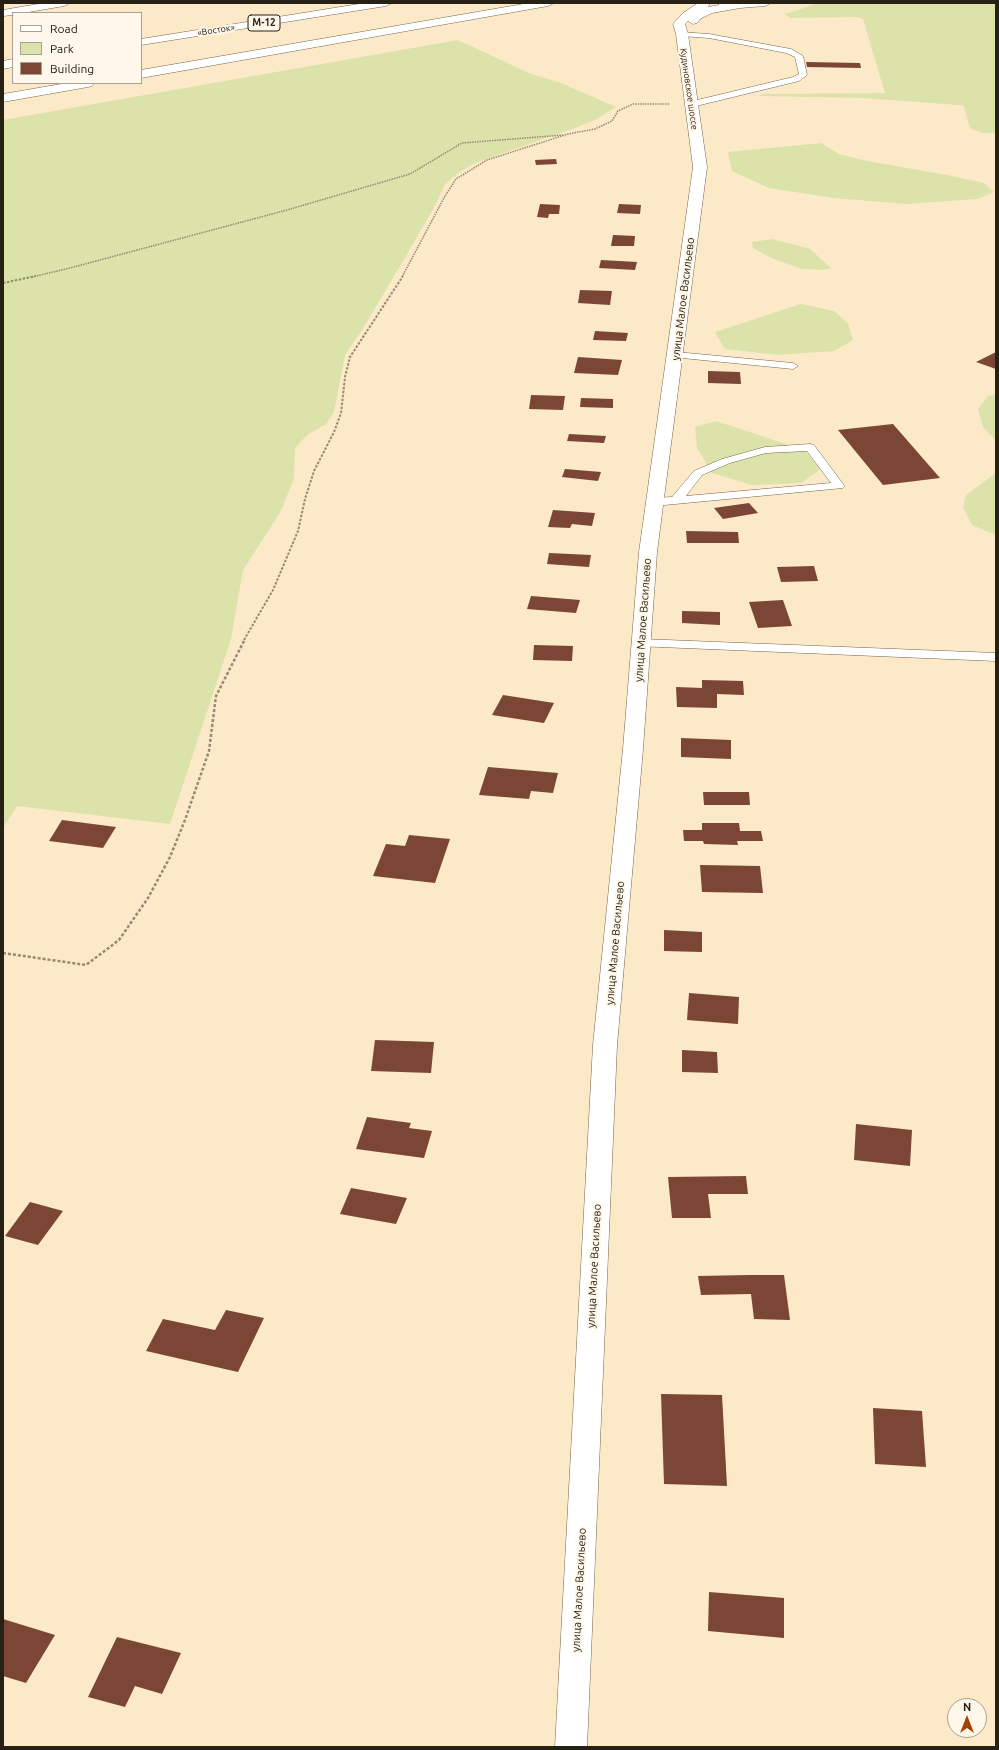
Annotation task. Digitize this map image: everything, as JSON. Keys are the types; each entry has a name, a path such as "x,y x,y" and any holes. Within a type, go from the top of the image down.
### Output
{"main road":[{"path":"3,13 64,3"},
{"name":"«Восток»","path":"142,32 321,3"},
{"name":"«Восток»","path":"142,42 386,3"},
{"path":"142,74 548,3"},
{"name":"Кудиновское шоссе","path":"696,143 682,34 679,24 687,15 704,5 704,3"},
{"path":"717,3 739,5 765,3"},
{"name":"Кудиновское шоссе","path":"682,34 696,17 709,10 739,5"},
{"path":"3,97 82,84"},
{"name":"улица Малое Васильево","path":"571,1747 605,1045 634,749 648,552 665,501 676,355 686,270 699,184 700,167 696,143"}],"lane":[{"path":"682,34 708,36 788,51 799,56 803,75 796,79 692,104"},
{"path":"676,355 793,366"},
{"path":"810,447 838,486 792,490 665,501 698,473 726,461 765,450 810,447"},
{"path":"641,643 996,657"}],"path":[{"path":"3,283 70,268 287,210 410,174 462,143 568,134 595,129 612,121 618,111 633,104 692,104"},
{"path":"3,953 86,965 119,940 148,898 170,857 185,820 209,751 216,696 244,641 273,590 298,531 304,499 314,471 334,432 341,413 345,377 350,357 401,279 445,196 456,179 487,160 568,134"}],"green space":[{"path":"817,3 996,3 996,133 982,133 970,128 964,106 959,105 863,98 761,96 760,95 764,94 885,93 863,19 857,17 791,18 784,14"},
{"path":"458,40 531,74 561,83 616,107 597,119 575,128 475,163 458,173 445,184 436,204 406,256 362,330 345,355 334,412 326,424 307,435 295,448 294,478 281,511 243,570 231,639 170,824 17,806 3,828 3,120"},
{"path":"821,143 839,154 862,160 984,183 994,192 977,199 907,204 834,198 769,188 732,171 728,152"},
{"path":"772,239 810,249 831,268 823,270 802,269 771,258 753,248 752,242"},
{"path":"801,304 834,311 848,323 853,340 834,351 778,355 725,349 715,332"},
{"path":"996,394 996,441 983,427 978,409 988,396"},
{"path":"716,421 804,450 821,469 801,483 752,485 712,473 697,448 695,427"},
{"path":"996,473 996,535 972,525 963,507 966,495"}],"building":[{"path":"806,62 860,63 861,68 807,67"},
{"path":"556,159 557,164 536,165 535,160"},
{"path":"540,204 560,205 559,214 549,214 548,218 537,217"},
{"path":"619,204 641,205 640,214 617,213"},
{"path":"613,235 635,236 634,246 611,246"},
{"path":"601,260 637,262 635,270 599,268"},
{"path":"580,290 612,291 610,305 578,303"},
{"path":"595,331 628,333 626,341 593,340"},
{"path":"996,352 996,369 976,362"},
{"path":"578,357 622,360 618,375 574,373"},
{"path":"708,371 740,372 741,384 708,383"},
{"path":"531,395 565,396 563,410 529,409"},
{"path":"581,398 613,399 613,408 580,407"},
{"path":"893,424 940,478 883,485 838,430"},
{"path":"569,434 606,436 604,443 567,441"},
{"path":"565,469 601,472 598,481 562,477"},
{"path":"749,503 758,513 723,519 714,508"},
{"path":"553,510 595,513 592,526 572,524 570,528 548,527"},
{"path":"686,531 738,532 739,543 687,543"},
{"path":"549,553 591,555 589,567 547,564"},
{"path":"814,566 818,581 781,582 777,567"},
{"path":"531,596 580,600 576,613 527,609"},
{"path":"783,600 792,626 758,628 749,602"},
{"path":"682,611 720,612 720,625 682,623"},
{"path":"534,645 573,646 572,661 533,660"},
{"path":"702,680 743,681 744,695 717,694 717,708 677,707 676,687 702,688"},
{"path":"503,695 554,703 544,723 492,715"},
{"path":"681,738 731,740 731,759 681,757"},
{"path":"488,767 558,773 553,793 531,791 529,799 479,795"},
{"path":"703,792 749,792 750,805 704,805"},
{"path":"62,820 116,827 103,848 49,841"},
{"path":"702,823 739,823 740,831 761,831 763,841 737,841 738,845 704,844 703,841 684,841 683,830 702,830"},
{"path":"409,835 450,839 435,883 373,876 386,844 405,846"},
{"path":"700,865 760,866 763,893 702,892"},
{"path":"664,930 702,932 702,952 664,951"},
{"path":"689,993 739,997 738,1024 687,1020"},
{"path":"375,1040 434,1042 431,1073 371,1071"},
{"path":"682,1050 717,1052 718,1073 682,1072"},
{"path":"367,1117 411,1123 409,1128 432,1131 424,1158 356,1149"},
{"path":"856,1124 912,1130 910,1166 854,1160"},
{"path":"746,1176 748,1194 708,1194 711,1218 672,1218 668,1177"},
{"path":"351,1188 407,1198 396,1224 340,1214"},
{"path":"30,1202 63,1211 38,1245 5,1236"},
{"path":"784,1275 790,1320 754,1319 751,1294 701,1295 698,1276"},
{"path":"226,1310 264,1318 238,1372 146,1351 163,1319 215,1330"},
{"path":"661,1394 722,1395 727,1486 664,1484"},
{"path":"873,1408 922,1411 926,1467 875,1464"},
{"path":"709,1592 784,1598 784,1638 708,1631"},
{"path":"3,1619 55,1635 26,1683 3,1676"},
{"path":"117,1637 181,1653 162,1694 135,1686 125,1707 88,1697"}]}
